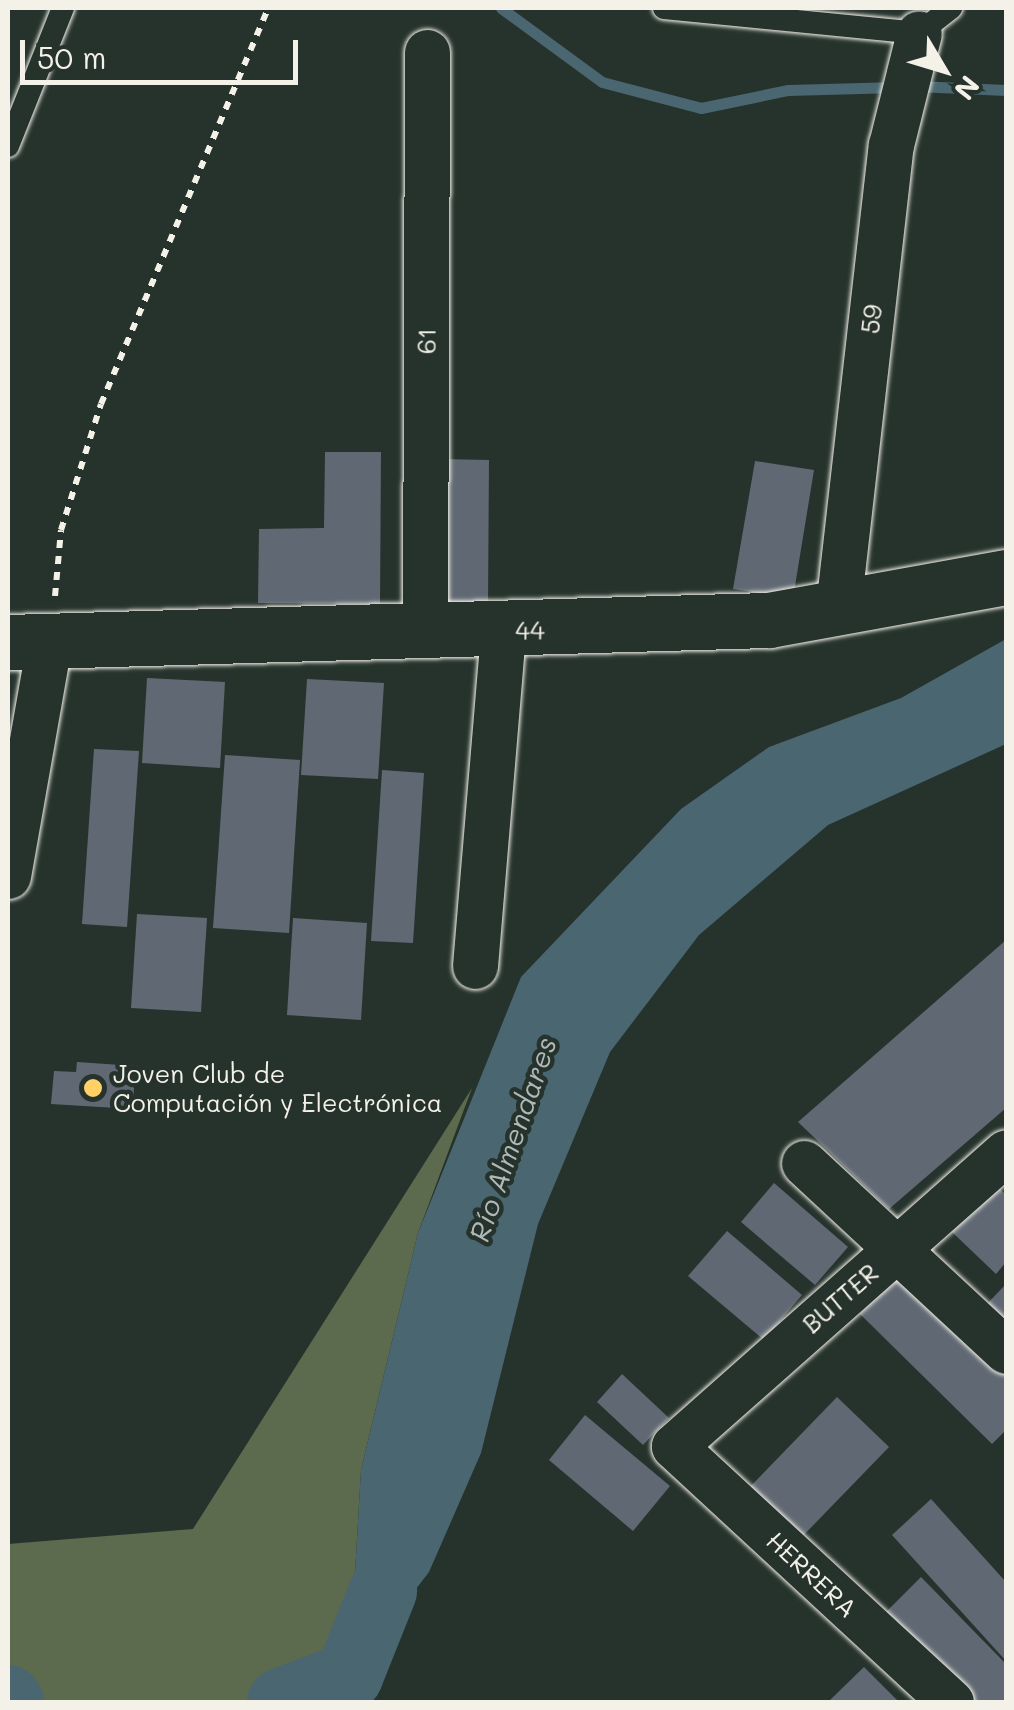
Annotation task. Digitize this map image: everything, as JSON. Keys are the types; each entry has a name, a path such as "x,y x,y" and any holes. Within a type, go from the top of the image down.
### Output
{"street":[{"name":"59","path":"838,608 892,144 935,20"},
{"name":"61","path":"425,631 426,52"},
{"name":"44","path":"29,640 769,620 1006,577"},
{"path":"476,966 504,630"},
{"path":"8,876 29,640"},
{"name":"BUTTER","path":"674,1446 1006,1152"},
{"path":"804,1162 1006,1351"},
{"name":"HERRERA","path":"674,1446 951,1702"}],"lane":[{"path":"8,146 63,8"},
{"path":"664,8 935,20"}],"path":[{"path":"29,640 101,404 268,8"}],"green space":[{"path":"472,1088 418,1233 361,1470 349,1676 368,1702 8,1702 8,1544 193,1529"}],"water":[{"path":"1006,639 1006,744 828,825 699,935 610,1052 538,1224 481,1453 429,1572 349,1676 361,1470 418,1233 521,977 681,809 769,747 901,698"}],"building":[{"path":"325,452 381,452 380,604 258,603 259,529 324,528"},
{"path":"440,459 489,460 488,603 439,603"},
{"path":"755,461 814,470 793,598 733,589"},
{"path":"147,678 225,682 220,768 142,763"},
{"path":"307,679 384,683 378,779 301,775"},
{"path":"94,749 139,751 127,927 82,924"},
{"path":"225,755 300,760 289,933 213,928"},
{"path":"382,770 424,773 413,943 371,941"},
{"path":"137,914 207,918 201,1012 131,1008"},
{"path":"293,918 367,923 361,1020 287,1015"},
{"path":"1006,940 1006,1108 889,1209 798,1122"},
{"name":"Joven Club de Computación y Electrónica","path":"77,1062 135,1066 133,1109 51,1104 54,1071 76,1072"},
{"path":"774,1183 848,1247 815,1285 741,1222"},
{"path":"996,1185 1006,1195 1006,1262 996,1274 952,1232"},
{"path":"727,1231 802,1295 764,1340 688,1276"},
{"path":"902,1271 1006,1373 1006,1430 992,1444 860,1314"},
{"path":"1006,1284 1006,1322 987,1304"},
{"path":"622,1374 669,1418 643,1445 597,1402"},
{"path":"837,1397 889,1447 797,1542 746,1491"},
{"path":"585,1415 670,1486 633,1531 549,1460"},
{"path":"931,1499 1006,1582 1006,1661 892,1535"},
{"path":"921,1577 1006,1664 1006,1702 975,1702 886,1612"},
{"path":"864,1667 899,1702 828,1702"}],"waterway":[{"path":"501,8 602,82 701,108 788,90 898,87"},
{"path":"916,86 1006,90"},
{"name":"Río Almendares","path":"281,1702 349,1676 383,1591"}],"place":[{"name":"Joven Club de Computación y Electrónica","path":"93,1088"}]}
